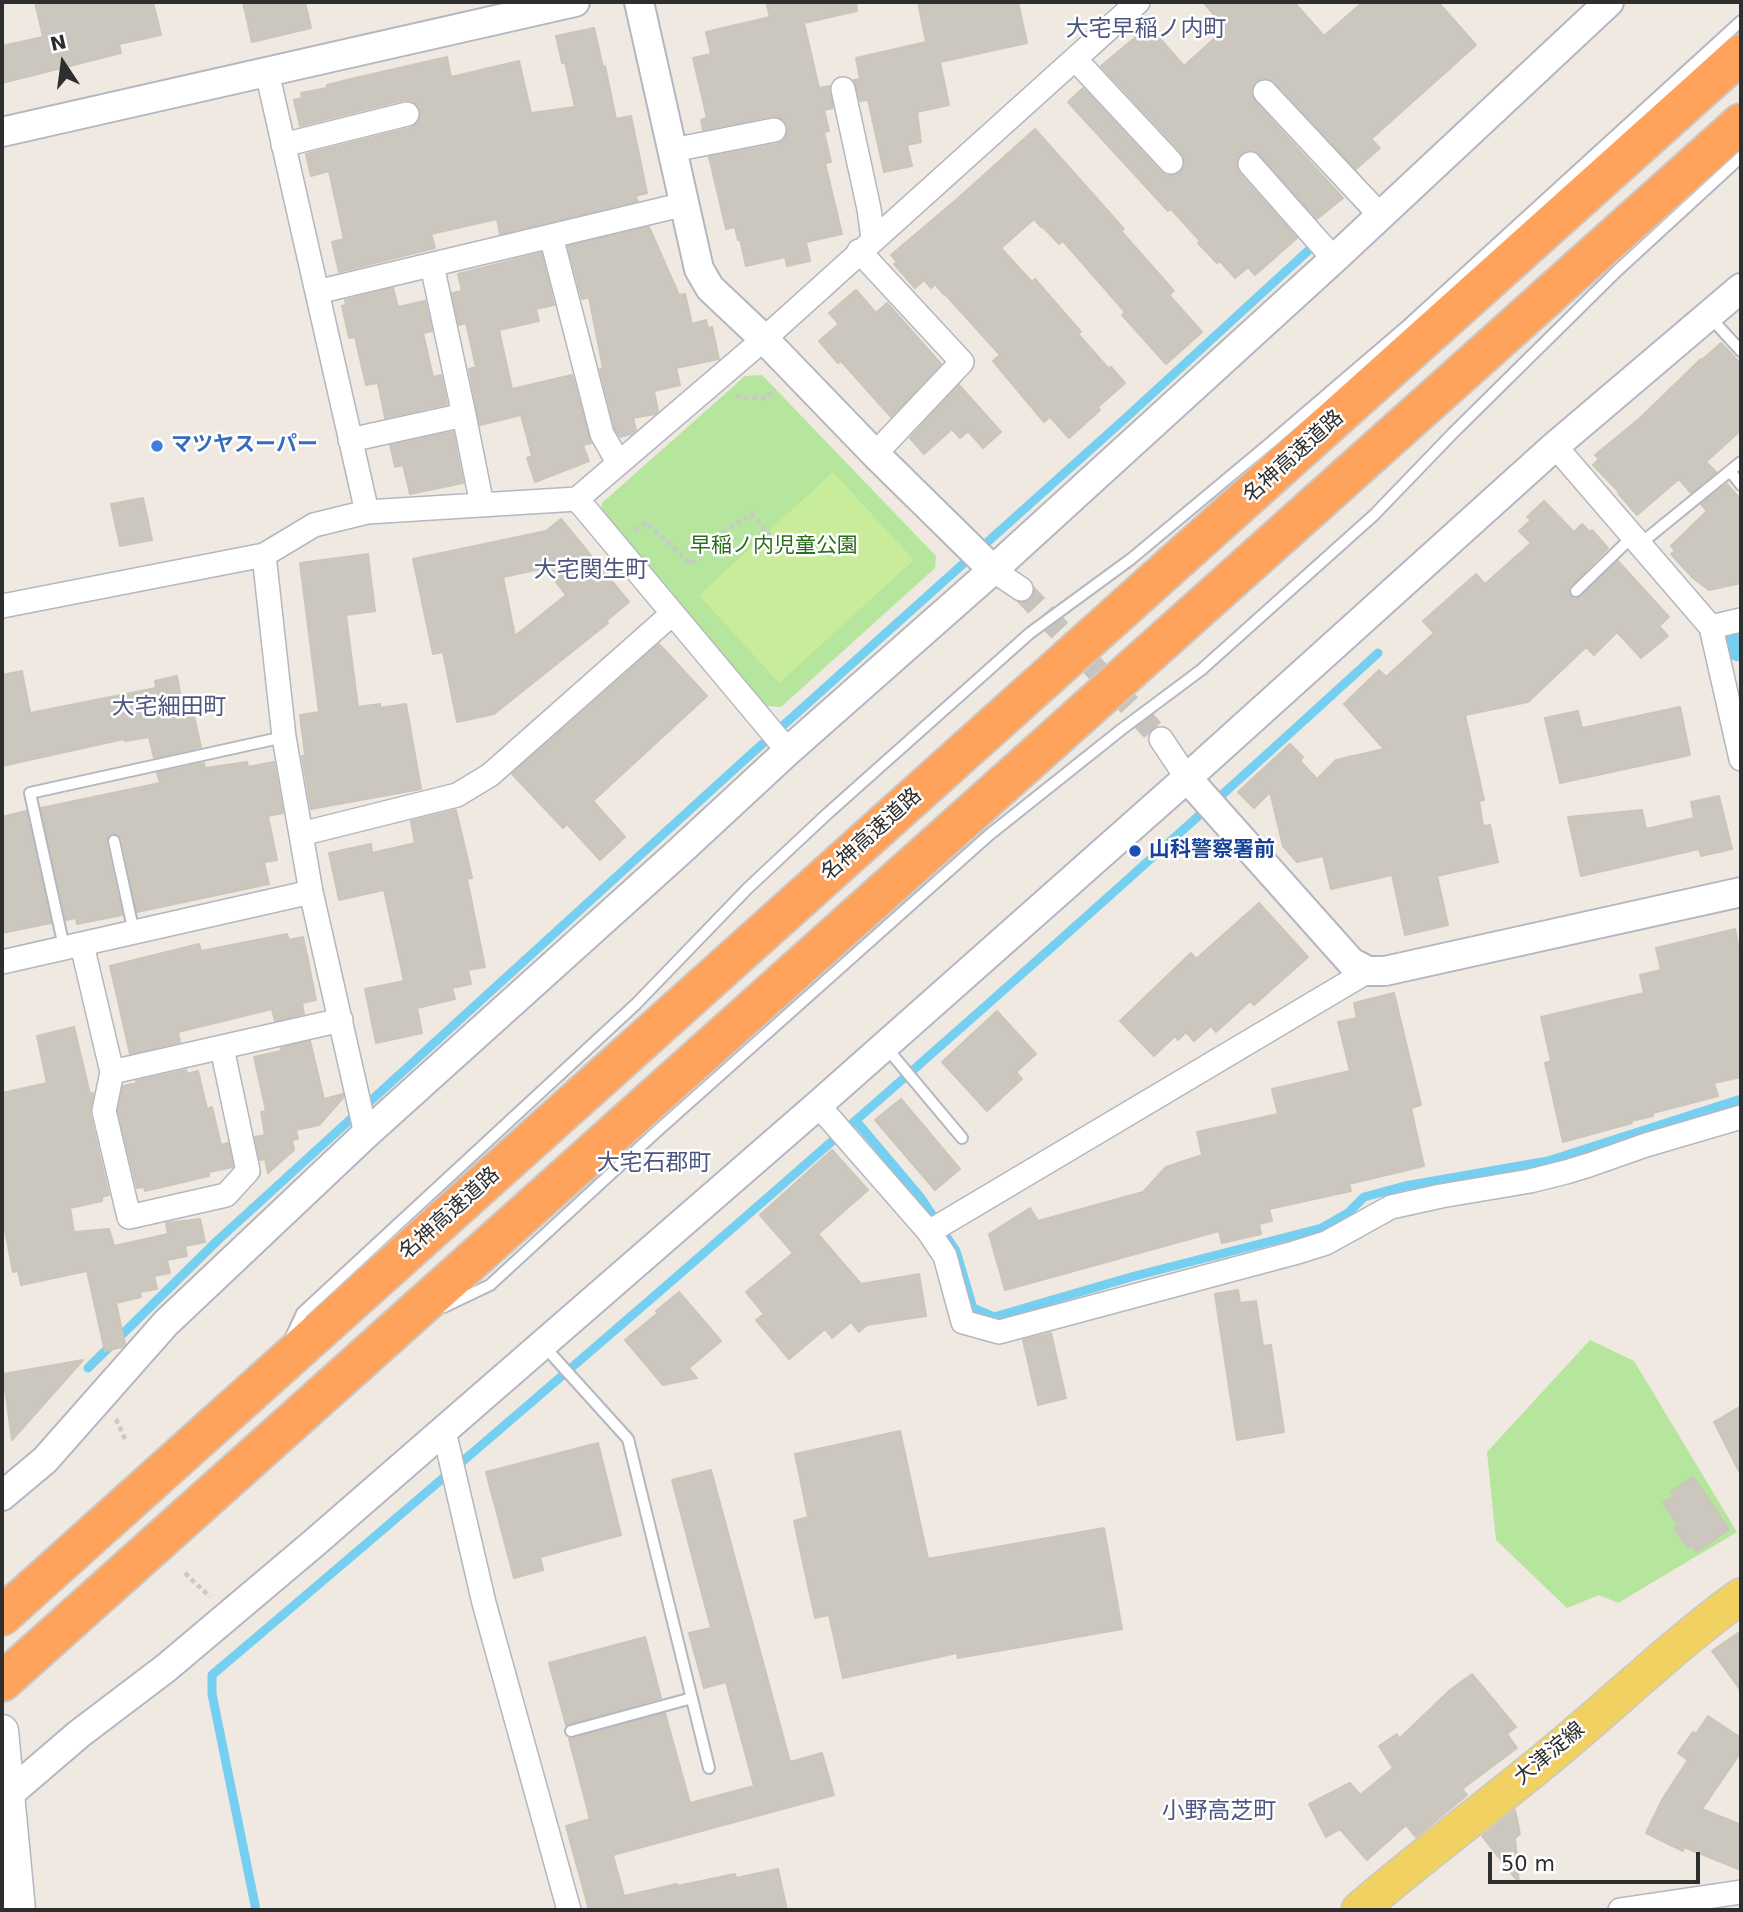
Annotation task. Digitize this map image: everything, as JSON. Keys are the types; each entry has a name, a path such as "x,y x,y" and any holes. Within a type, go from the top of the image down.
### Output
{"highway":[{"name":"名神高速道路","path":"15,1604 1741,54"},
{"path":"2,1682 1741,123"}],"main road":[{"name":"大津淀線","path":"1375,1906 1699,1627 1741,1597"},
{"path":"2,1731 5,1798 19,1910"}],"street":[{"path":"2,132 575,2"},
{"path":"639,2 699,269 710,288 764,338 875,454 993,570 1021,589"},
{"path":"2,606 264,555 314,525 367,512 577,499 764,338 1138,2"},
{"path":"2,1496 45,1460 166,1323 366,1133 681,851 788,751 993,570 1334,259 1609,2"},
{"path":"1074,59 1171,162"},
{"path":"267,72 367,512"},
{"path":"843,89 870,209 866,245 961,362 875,454"},
{"path":"1265,92 1380,215"},
{"path":"283,145 407,114"},
{"path":"673,150 774,130"},
{"path":"1250,163 1334,259"},
{"path":"317,292 685,204"},
{"path":"551,236 602,434 618,462"},
{"path":"432,265 482,505"},
{"path":"5,1798 79,1734 166,1668 444,1431 552,1355 834,1123 894,1056 1187,778 1555,446 1741,288"},
{"path":"350,440 464,415"},
{"path":"1555,446 1711,627 1741,759"},
{"path":"577,499 788,751"},
{"path":"264,555 284,737 310,892 366,1133"},
{"path":"301,834 457,795 468,789 489,775 673,614"},
{"path":"1711,627 1741,620"},
{"path":"1161,738 1187,778 1351,962 1368,971 1385,971 1741,891"},
{"path":"2,962 310,892"},
{"path":"73,946 112,1072 104,1111 129,1217 226,1195 248,1171 222,1048"},
{"path":"929,1232 1368,971"},
{"path":"112,1072 341,1020"},
{"path":"834,1123 929,1232 945,1256 963,1322 999,1332 1294,1254 1326,1243 1391,1207 1590,1166 1646,1145 1741,1117"},
{"path":"444,1431 484,1603 569,1910"},
{"path":"1620,1910 1741,1892"}],"lane":[{"path":"274,1371 303,1313 636,1004 748,888 827,814 1030,633 1131,559 1399,332 1741,21"},
{"path":"434,1312 490,1285 655,1133 989,835 1201,670 1374,515 1618,270 1741,157"},
{"path":"1709,316 1741,351"},
{"path":"1576,591 1637,540 1741,462"},
{"path":"1730,471 1741,485"},
{"path":"73,946 30,793 284,737"},
{"path":"114,841 134,933"},
{"path":"894,1056 962,1138"},
{"path":"389,1335 423,1318"},
{"path":"552,1355 628,1439 709,1768"},
{"path":"571,1731 692,1698"}],"path":[{"path":"738,397 767,398 776,387"},
{"path":"632,532 646,522 691,564 728,528 751,514 771,537"},
{"path":"185,1573 216,1603"}],"green space":[{"name":"早稲ノ内児童公園","path":"762,375 936,556 935,568 781,707 766,706 600,517 602,503 745,376"},
{"path":"833,472 914,560 779,683 699,595"},
{"path":"1590,1340 1634,1361 1737,1532 1618,1603 1599,1595 1567,1608 1496,1540 1487,1452"}],"building":[{"path":"35,2 153,2 161,35 119,44 121,53 2,83 2,46 43,37"},
{"path":"243,2 305,2 311,28 252,42"},
{"path":"766,2 856,2 857,11 804,23 819,88 830,86 833,108 824,110 829,131 824,132 831,162 825,163 842,234 806,242 810,261 787,266 785,257 746,266 735,227 726,229 709,157 777,144 787,135 788,127 784,120 772,116 703,130 701,120 707,118 693,58 711,54 706,32 770,17"},
{"path":"918,2 1018,2 1027,43 940,62 949,105 917,112 921,142 907,145 912,166 884,172 868,100 860,101 854,80 860,79 856,58 926,42"},
{"path":"1203,2 1294,2 1324,36 1363,2 1438,2 1476,45 1371,139 1380,148 1356,169 1275,82 1263,78 1255,82 1251,94 1255,102 1343,198 1317,219 1260,155 1247,150 1241,153 1236,167 1239,173 1297,238 1255,275 1248,267 1235,278 1220,261 1217,263 1171,209 1168,211 1068,102 1083,88 1161,172 1168,176 1180,173 1185,165 1181,152 1101,66 1149,26 1184,66 1226,28"},
{"path":"594,28 616,119 631,116 647,193 635,196 638,201 500,234 497,219 431,234 435,248 339,272 332,242 344,239 329,171 311,176 306,154 410,128 417,124 421,111 417,104 404,100 300,126 294,100 302,98 301,93 447,57 451,77 519,61 531,113 575,107 556,36"},
{"path":"1035,129 1124,229 1121,231 1174,291 1169,295 1202,332 1166,364 1122,315 1125,312 1063,241 1059,244 1034,219 1001,248 1032,282 1035,279 1081,332 1078,334 1125,383 1069,438 1050,417 1044,422 993,361 1000,355 944,293 935,284 931,288 924,280 915,288 894,264 897,262 891,255"},
{"path":"649,227 679,295 685,294 692,324 706,320 708,328 712,327 719,359 676,368 680,385 654,391 658,411 633,418 636,430 620,437 615,429 600,369 603,368 589,297 582,299 568,246"},
{"path":"541,253 554,305 536,309 539,321 499,330 512,389 572,375 591,443 583,445 589,461 535,482 527,458 532,456 521,415 480,425 469,369 476,367 466,323 459,325 452,293 462,291 458,274"},
{"path":"393,288 398,307 425,301 432,331 423,333 433,377 441,375 447,404 385,418 378,383 366,385 355,337 349,338 342,306 346,305 345,300"},
{"path":"856,290 876,313 887,303 941,364 891,417 841,361 838,363 819,341 839,324 829,313"},
{"path":"1721,343 1741,364 1741,430 1706,462 1716,472 1691,493 1679,479 1637,515 1593,465 1599,459 1595,455 1639,419"},
{"path":"959,385 1001,432 983,448 968,431 960,438 952,429 924,454 910,438"},
{"path":"453,432 463,483 410,494 403,465 395,467 390,445"},
{"path":"1727,484 1741,500 1741,583 1709,590 1693,578 1671,554 1675,551 1671,546 1707,511 1701,504"},
{"path":"143,498 152,540 120,546 111,504"},
{"path":"1544,501 1574,532 1582,524 1590,532 1592,530 1608,548 1570,586 1570,596 1575,599 1581,597 1618,561 1669,617 1659,626 1668,636 1641,658 1617,632 1594,655 1586,647 1528,702 1465,715 1484,800 1479,801 1483,826 1490,825 1498,862 1437,876 1448,925 1405,935 1392,875 1331,889 1323,856 1297,862 1283,846 1270,792 1254,808 1238,792 1290,744 1303,757 1300,761 1317,779 1336,760 1384,749 1344,704 1379,670 1386,677 1434,633 1423,621 1476,574 1485,584 1531,543 1519,531 1531,520 1527,517"},
{"path":"561,519 629,602 606,621 608,623 494,714 457,722 443,652 433,654 413,559 546,531","holes":["545,568 566,595 515,636 503,577"]},
{"path":"368,554 375,611 346,615 358,707 380,704 380,708 406,704 421,789 311,809 302,756 305,755 300,715 319,712 300,563"},
{"path":"659,644 707,696 593,801 625,837 600,860 567,824 563,828 512,774"},
{"path":"22,671 30,713 156,688 155,681 177,676 182,704 191,703 201,747 154,758 149,737 124,739 2,766 2,675"},
{"path":"1680,707 1690,755 1560,783 1545,718 1578,711 1582,728"},
{"path":"247,762 248,767 274,762 283,813 268,816 277,860 264,862 269,884 137,912 122,839 113,833 108,836 106,843 122,915 77,924 76,918 66,920 41,808 160,783 157,773 204,763 205,768"},
{"path":"1719,796 1732,849 1701,856 1699,849 1581,876 1568,817 1642,810 1646,829 1694,818 1691,802"},
{"path":"456,810 472,878 467,879 485,967 468,970 471,984 452,988 455,999 417,1008 422,1033 376,1043 365,989 404,981 384,890 339,900 329,853 371,844 372,853 415,843 411,821"},
{"path":"26,811 51,923 2,933 2,817"},
{"path":"1259,903 1308,957 1254,1005 1250,1001 1216,1032 1211,1026 1194,1041 1186,1032 1178,1040 1175,1036 1154,1056 1120,1021 1191,953 1196,959"},
{"path":"1735,929 1741,959 1741,1077 1714,1083 1718,1096 1653,1113 1653,1116 1631,1121 1632,1123 1563,1142 1545,1063 1551,1061 1541,1017 1644,993 1640,975 1661,970 1656,948"},
{"path":"287,934 289,940 303,937 308,960 316,1000 302,1003 304,1014 275,1021 272,1009 178,1032 180,1042 130,1054 110,966 199,944 201,951"},
{"path":"1394,993 1421,1105 1411,1108 1424,1166 1349,1184 1351,1191 1269,1209 1272,1221 1259,1224 1261,1234 1222,1243 1219,1231 1005,1290 989,1234 1030,1208 1038,1221 1143,1192 1166,1167 1202,1155 1197,1132 1278,1114 1272,1089 1350,1071 1338,1022 1357,1018 1354,1003"},
{"path":"997,1011 1036,1054 1016,1072 1022,1079 987,1111 942,1062"},
{"path":"74,1027 90,1094 93,1093 90,1114 109,1195 102,1197 102,1201 70,1208 74,1232 109,1229 114,1246 168,1234 166,1223 200,1219 205,1242 185,1246 187,1256 167,1260 170,1273 154,1276 157,1289 140,1292 141,1297 116,1303 125,1344 105,1351 87,1271 21,1285 18,1271 13,1272 2,1215 2,1093 47,1083 37,1036"},
{"path":"310,1041 324,1099 343,1094 343,1098 319,1125 296,1130 298,1139 292,1140 294,1150 268,1173 265,1159 260,1160 255,1137 265,1135 261,1112 266,1111 254,1057"},
{"path":"186,1070 187,1074 198,1071 207,1109 212,1107 221,1145 228,1143 233,1167 209,1172 209,1176 145,1191 144,1187 137,1188 118,1111 123,1086"},
{"path":"901,1099 960,1169 935,1190 875,1120"},
{"path":"832,1150 868,1190 818,1234 861,1284 919,1274 926,1316 867,1325 859,1332 851,1322 832,1338 825,1329 789,1359 756,1320 764,1314 746,1292 793,1253 760,1215"},
{"path":"1238,1290 1240,1303 1256,1301 1263,1346 1271,1345 1284,1432 1237,1440 1215,1294"},
{"path":"679,1292 721,1341 689,1368 697,1378 663,1385 625,1340"},
{"path":"1051,1333 1066,1398 1038,1405 1023,1340"},
{"path":"83,1360 12,1440 3,1374"},
{"path":"1741,1406 1741,1475 1714,1422"},
{"path":"900,1431 928,1559 1104,1528 1122,1629 958,1658 957,1653 843,1678 829,1615 815,1618 794,1521 808,1517 795,1454"},
{"path":"598,1443 621,1535 540,1557 543,1570 514,1578 486,1472"},
{"path":"711,1470 790,1762 822,1753 834,1795 613,1855 624,1896 677,1884 735,1874 736,1878 778,1869 787,1910 589,1910 566,1826 590,1819 569,1739 665,1713 690,1803 754,1786 726,1682 704,1688 689,1633 711,1628 672,1480"},
{"path":"1693,1477 1729,1529 1696,1552 1691,1545 1688,1548 1674,1528 1678,1525 1663,1503 1674,1496 1671,1492"},
{"path":"1741,1631 1741,1691 1712,1651"},
{"path":"645,1637 661,1698 566,1725 549,1663"},
{"path":"1472,1674 1516,1727 1507,1734 1517,1748 1462,1789 1467,1795 1416,1837 1406,1825 1367,1860 1340,1829 1326,1837 1309,1804 1350,1783 1360,1795 1393,1768 1379,1746 1397,1734 1399,1739 1450,1690"},
{"path":"1708,1716 1741,1738 1741,1752 1702,1809 1741,1825 1741,1870 1684,1847 1683,1851 1646,1833 1663,1798 1688,1760 1678,1753"},
{"path":"1515,1810 1520,1834 1515,1838 1519,1883 1482,1836"}],"waterway":[{"path":"88,1368 218,1240 1310,249"},
{"path":"256,1910 212,1694 212,1675 800,1170 1378,653"},
{"path":"856,1121 921,1198 956,1251 973,1308 994,1317 1131,1277 1322,1228 1348,1213 1364,1197 1405,1186 1548,1161 1741,1099"}],"tunnel":[{"path":"1021,589 1161,739"}],"place":[{"name":"マツヤスーパー","path":"157,446"},
{"name":"山科警察署前","path":"1135,851"}],"district":[{"name":"大宅早稲ノ内町","path":"1146,30"},
{"name":"大宅関生町","path":"591,571"},
{"name":"大宅細田町","path":"169,708"},
{"name":"大宅石郡町","path":"654,1164"},
{"name":"小野高芝町","path":"1219,1812"}]}
